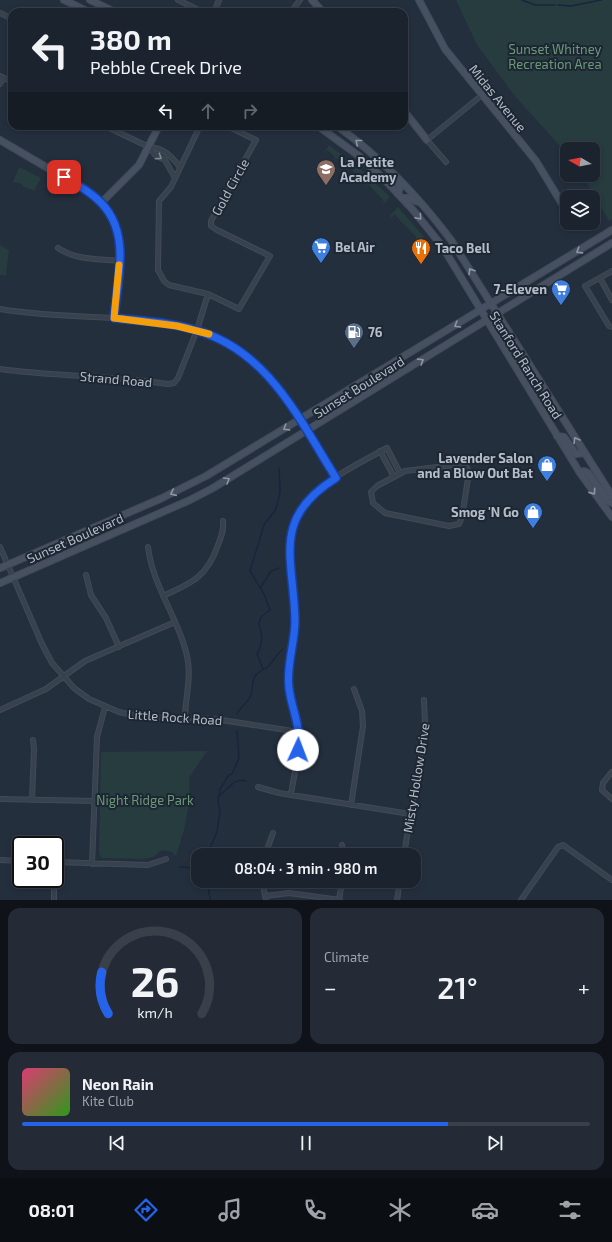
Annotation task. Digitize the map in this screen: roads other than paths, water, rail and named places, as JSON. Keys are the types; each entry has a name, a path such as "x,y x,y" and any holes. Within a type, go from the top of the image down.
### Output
{"main road":[{"path":"64,0 81,8"},
{"path":"90,0 107,8"},
{"path":"312,0 319,8"},
{"name":"Midas Avenue","path":"419,0 445,49 536,161 560,200"},
{"path":"408,116 427,140"},
{"path":"101,203 134,171 149,147 157,130"},
{"name":"Stanford Ranch Road","path":"323,130 359,156 401,196 442,246 486,321 580,473 612,517"},
{"name":"Stanford Ranch Road","path":"342,130 394,173 423,204 451,240 612,496"},
{"path":"0,140 87,191 101,203 112,218 118,232 120,245 120,261 114,318"},
{"path":"394,173 400,187 401,196 423,204"},
{"name":"Sunset Boulevard","path":"0,568 184,488 228,464 612,230"},
{"name":"Sunset Boulevard","path":"0,583 190,500 236,475 612,243"},
{"path":"557,436 564,437 578,455 584,453"},
{"path":"580,473 584,471 588,473 608,501 612,503"}],"street":[{"path":"178,0 195,8"},
{"path":"0,84 2,77"},
{"path":"446,162 427,140 482,95"},
{"path":"113,130 149,147 156,147 166,152 180,167"},
{"name":"Gold Circle","path":"198,130 171,187 160,201 158,270 164,281 169,284 208,294 239,309 270,256 211,226 211,221 256,140 235,130"},
{"path":"149,147 155,155 165,160 175,178"},
{"path":"58,248 63,252 78,257 120,261"},
{"path":"612,271 585,286 609,326 612,327"},
{"path":"600,278 612,300"},
{"path":"197,330 208,294"},
{"path":"0,309 46,315 114,318 172,325 197,330 235,347 256,362 278,386 336,478"},
{"name":"Strand Road","path":"0,369 39,374 105,377 168,384 174,382 178,378 197,330"},
{"path":"291,795 298,750 299,732 288,679 295,621 289,564 290,538 296,519 308,501 320,488 386,448 400,473"},
{"path":"380,451 394,477"},
{"path":"386,463 392,459"},
{"path":"457,464 466,466 469,476 462,521 459,524 449,526 390,515 382,511 372,500 371,492 375,487 394,477 400,473 457,464"},
{"path":"163,596 195,581 206,571 216,553 223,531 223,521"},
{"name":"Little Rock Road","path":"0,547 47,653 63,676 84,695 105,707 142,717 215,719 299,732"},
{"path":"148,547 153,573 175,622 185,647 189,663 185,719"},
{"path":"86,575 91,595 106,618 119,647"},
{"path":"0,710 46,689 81,663 175,622"},
{"path":"351,804 363,726 362,711 354,690"},
{"name":"Misty Hollow Drive","path":"405,848 425,724 424,700"},
{"path":"92,864 97,737 105,707"},
{"path":"32,740 34,749 32,800"},
{"path":"612,772 603,783 602,790 612,799"},
{"path":"258,787 273,792 410,814"},
{"path":"0,799 94,801"},
{"path":"268,848 273,833"},
{"path":"523,899 558,848 562,845 612,879"},
{"path":"0,860 12,861"},
{"path":"64,862 148,865 166,860"},
{"path":"54,888 54,900"},
{"path":"264,888 266,898 289,893 339,900 341,888"},
{"path":"397,900 399,888"}],"waterway":[{"path":"522,0 535,5 555,5"},
{"path":"558,5 571,6 601,0"},
{"path":"263,669 257,654 262,639 259,624 261,617 270,610 264,594 250,571 264,525 276,509 280,492 279,468"},
{"path":"261,587 271,571 279,568"},
{"path":"237,714 251,696 255,676 269,666 283,649"},
{"path":"210,848 217,832 220,811 218,801 220,789 229,775 232,774 239,758 237,731"},
{"path":"220,795 235,782 242,780 246,781"},
{"path":"179,867 191,868"},
{"path":"209,888 210,900"}],"place":[{"name":"La Petite Academy","path":"326,186"},
{"name":"Bel Air","path":"321,264"},
{"name":"Taco Bell","path":"421,265"},
{"name":"7-Eleven","path":"561,306"},
{"name":"76","path":"354,349"},
{"name":"Lavender Salon and a Blow Out Bat","path":"547,482"},
{"name":"Smog 'N Go","path":"533,529"}],"park label":[{"name":"Sunset Whitney Recreation Area","path":"555,56"},
{"name":"Night Ridge Park","path":"145,800"}]}
